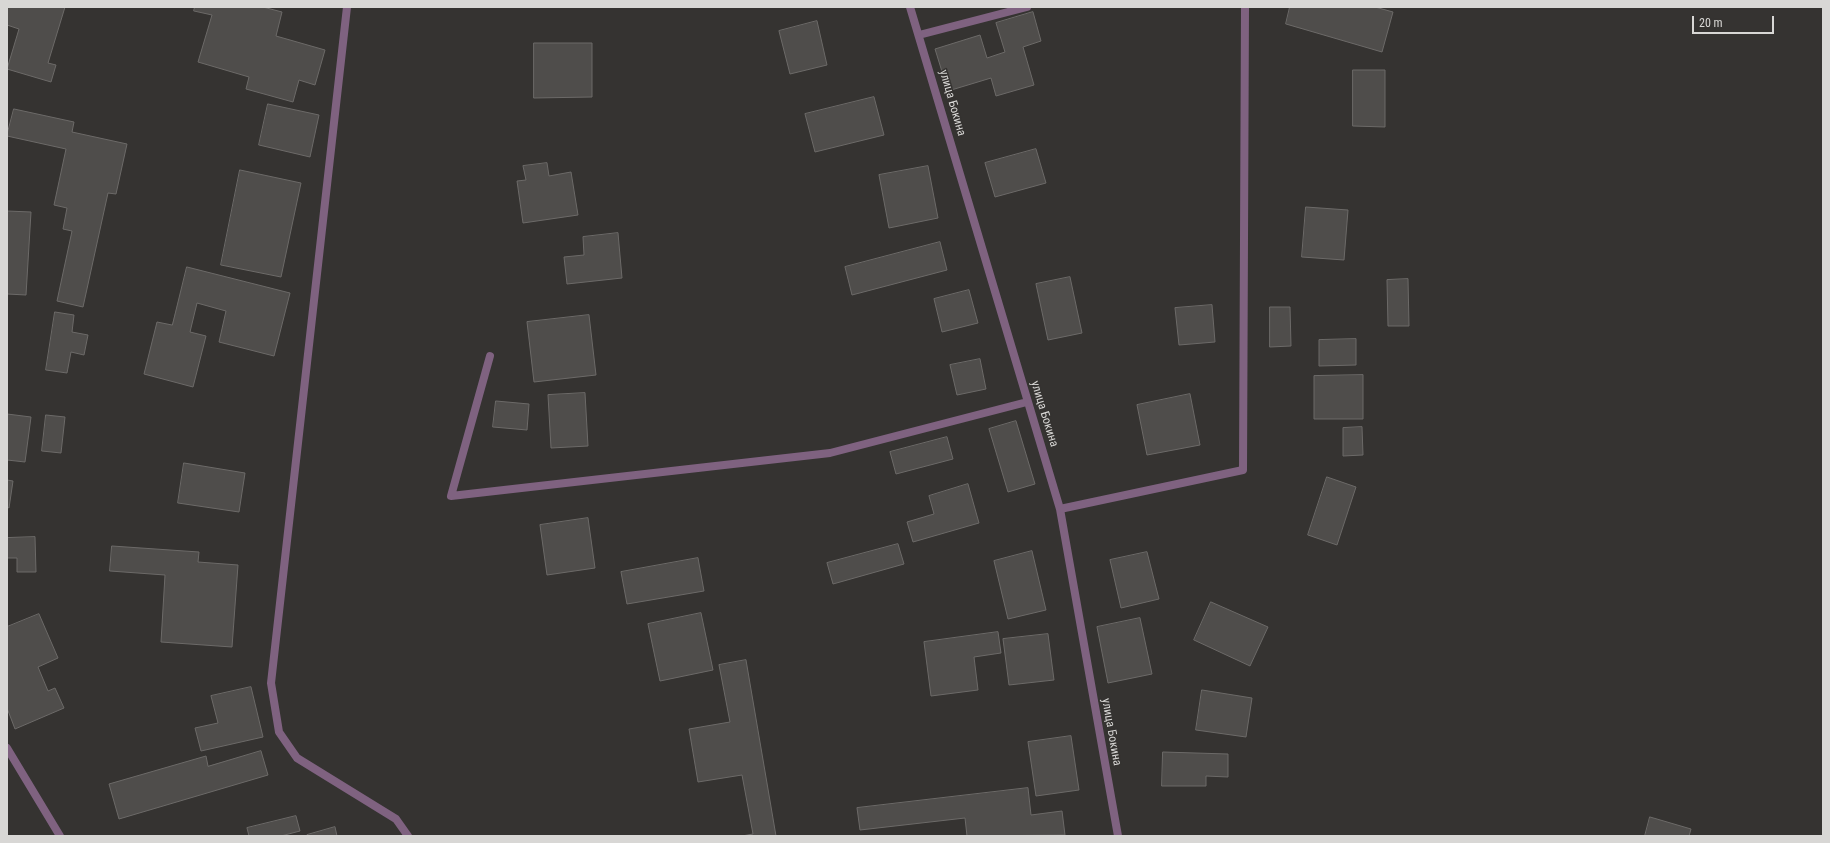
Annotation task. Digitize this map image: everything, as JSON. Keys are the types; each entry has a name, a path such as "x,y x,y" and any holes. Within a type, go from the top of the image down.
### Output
{"street":[{"path":"347,7 271,683 279,732 297,758 396,819 408,836"},
{"name":"улица Бокина","path":"910,7 1060,509 1118,836"},
{"path":"919,35 1027,7"},
{"path":"1060,509 1243,470 1245,7"},
{"path":"490,356 451,496 830,453 1027,402"},
{"path":"7,748 60,836"}],"building":[{"path":"7,7 65,7 48,63 56,65 51,82 7,69 19,29 7,25"},
{"path":"195,7 263,7 282,12 276,36 325,50 315,85 299,80 293,102 246,89 249,77 198,62 212,15 194,11"},
{"path":"1290,7 1375,7 1393,12 1382,52 1286,24"},
{"path":"1033,12 1041,41 1023,47 1034,85 996,96 991,78 948,91 935,49 980,35 987,58 1005,52 996,23"},
{"path":"817,21 827,65 790,74 779,31"},
{"path":"534,43 592,43 592,97 534,98"},
{"path":"1353,70 1385,70 1385,127 1353,126"},
{"path":"874,97 884,135 815,152 805,114"},
{"path":"268,104 319,115 310,157 259,145"},
{"path":"14,109 74,122 72,132 127,144 116,194 108,193 83,307 57,301 72,231 63,229 67,208 54,205 66,149 7,136"},
{"path":"1036,149 1046,183 995,197 985,163"},
{"path":"547,163 549,176 571,172 578,215 523,223 517,181 526,180 523,166"},
{"path":"928,166 938,218 889,228 879,175"},
{"path":"240,170 301,183 281,277 221,265"},
{"path":"1306,207 1348,210 1344,260 1302,257"},
{"path":"7,211 31,212 26,295 7,294"},
{"path":"618,233 622,278 567,284 564,257 584,255 583,237"},
{"path":"940,242 947,270 852,295 845,267"},
{"path":"187,267 290,293 274,356 219,342 226,311 197,303 190,332 206,336 193,387 144,374 157,322 172,325"},
{"path":"1070,277 1082,333 1048,340 1036,284"},
{"path":"1408,279 1409,326 1388,326 1387,280"},
{"path":"969,290 978,323 942,332 934,299"},
{"path":"1212,305 1215,342 1179,345 1175,308"},
{"path":"1270,307 1290,307 1291,346 1270,347"},
{"path":"55,312 74,315 72,332 88,335 84,355 71,352 67,373 46,370"},
{"path":"589,315 596,375 534,382 527,322"},
{"path":"1356,339 1356,365 1319,366 1319,340"},
{"path":"980,359 986,389 957,395 950,365"},
{"path":"1363,375 1363,419 1314,419 1314,376"},
{"path":"585,393 588,446 551,448 548,395"},
{"path":"1190,394 1200,445 1147,455 1137,405"},
{"path":"496,401 529,404 527,430 493,427"},
{"path":"7,414 31,417 25,462 7,460"},
{"path":"46,415 65,417 61,453 42,451"},
{"path":"1016,421 1035,484 1008,492 989,429"},
{"path":"1362,427 1363,455 1343,456 1343,428"},
{"path":"947,437 953,459 896,474 890,452"},
{"path":"184,463 245,473 239,512 178,503"},
{"path":"1327,477 1356,487 1337,545 1308,535"},
{"path":"7,480 13,481 9,508 7,507"},
{"path":"968,484 979,523 913,542 907,522 934,514 929,496"},
{"path":"588,518 595,568 547,575 540,525"},
{"path":"35,537 36,572 17,572 17,558 7,558 7,538"},
{"path":"898,544 904,564 833,584 827,563"},
{"path":"112,546 199,552 198,562 238,565 232,647 161,642 165,575 110,571"},
{"path":"1032,551 1046,610 1008,619 994,561"},
{"path":"1147,552 1159,599 1121,608 1110,560"},
{"path":"698,558 704,591 627,604 621,572"},
{"path":"1211,602 1268,627 1250,666 1194,640"},
{"path":"701,613 713,670 660,681 648,624"},
{"path":"39,614 58,658 38,667 48,691 55,688 64,708 15,729 7,708 7,627"},
{"path":"1140,618 1152,674 1108,683 1097,627"},
{"path":"998,632 1001,653 974,657 978,690 931,696 924,642"},
{"path":"1048,634 1054,680 1009,685 1003,639"},
{"path":"746,660 776,836 742,836 753,834 742,775 698,782 689,729 730,722 719,665"},
{"path":"251,687 263,737 201,751 195,728 218,723 211,696"},
{"path":"1202,690 1252,698 1246,737 1196,730"},
{"path":"1071,736 1079,790 1036,796 1028,742"},
{"path":"261,751 268,775 119,819 109,784 206,756 208,766"},
{"path":"1163,752 1228,754 1228,777 1206,776 1206,786 1162,786"},
{"path":"1028,788 1031,815 1062,811 1065,835 967,836 965,818 860,830 857,808"},
{"path":"296,816 300,831 281,836 249,836 247,828"},
{"path":"1650,817 1691,829 1689,836 1645,836"},
{"path":"335,827 337,836 307,836 307,835"}]}
